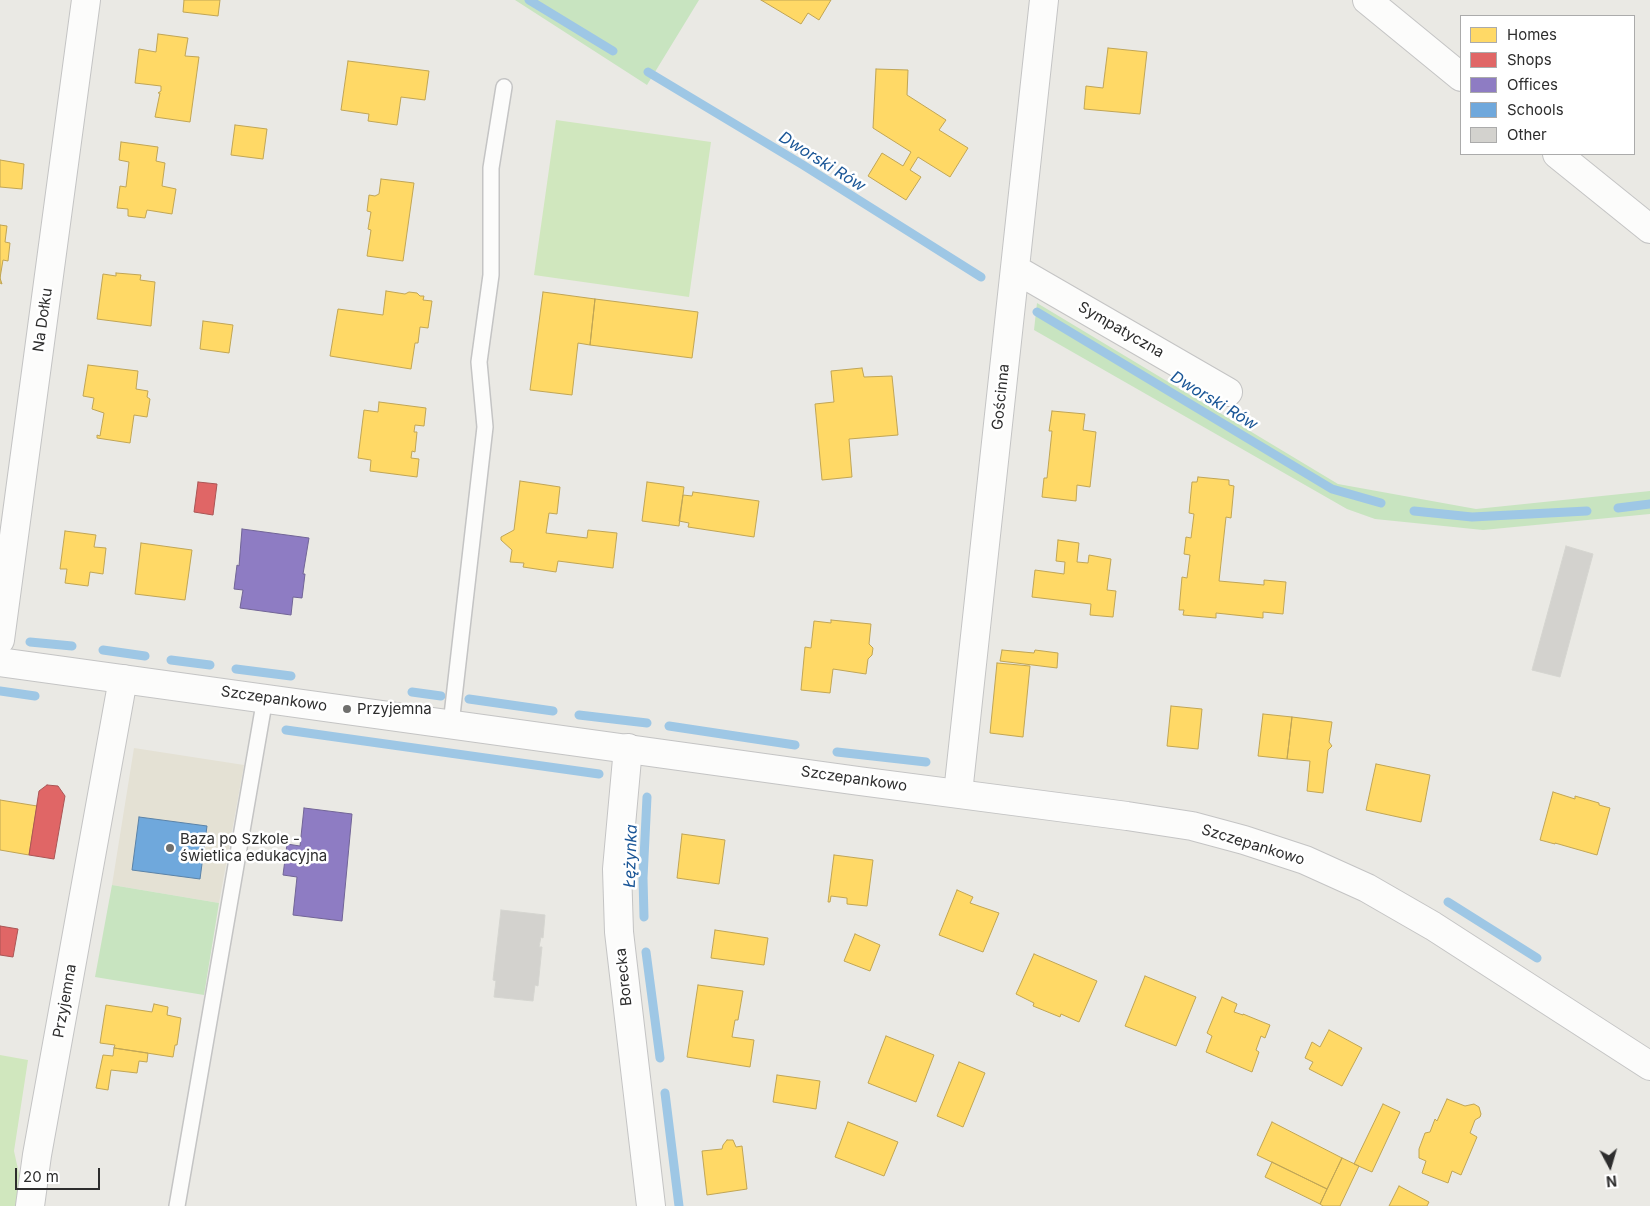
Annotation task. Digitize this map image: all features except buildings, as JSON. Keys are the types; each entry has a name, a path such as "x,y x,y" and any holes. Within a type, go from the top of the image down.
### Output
{"street":[{"name":"Na Dołku","path":"0,640 86,0"},
{"path":"1366,0 1460,76"},
{"name":"Gościnna","path":"958,793 1015,268 1039,3"},
{"path":"1557,155 1650,229"},
{"name":"Sympatyczna","path":"1015,268 1228,392"},
{"name":"Szczepankowo","path":"0,662 1192,826 1244,840 1305,860 1367,888 1433,926 1650,1066"},
{"name":"Przyjemna","path":"30,1206 123,679"},
{"name":"Borecka","path":"628,748 617,869 619,932 651,1206"}],"lane":[{"path":"451,724 486,427 478,362 491,275 491,168 504,87"},
{"path":"178,1206 265,698"}],"shaded area":[{"path":"134,748 244,765 219,903 112,885"}],"green space":[{"path":"515,0 699,0 647,85"},
{"path":"556,120 711,142 689,297 534,275"},
{"path":"1037,303 1338,484 1476,509 1650,491 1650,514 1483,530 1375,519 1347,509 1034,330"},
{"path":"112,885 219,903 204,995 95,977"},
{"path":"0,1055 28,1060 14,1151 21,1183 17,1206 0,1206"}],"waterway":[{"name":"Dworski Rów","path":"529,0 613,51"},
{"name":"Dworski Rów","path":"648,72 803,165 981,277"},
{"name":"Dworski Rów","path":"1037,312 1332,489 1381,503"},
{"name":"Dworski Rów","path":"1618,508 1650,504"},
{"name":"Dworski Rów","path":"1414,511 1472,517 1587,511"},
{"path":"30,642 72,646"},
{"path":"103,650 145,656"},
{"path":"171,660 210,665"},
{"path":"236,669 291,676"},
{"path":"0,691 35,696"},
{"path":"412,692 441,696"},
{"path":"469,699 553,711"},
{"path":"579,715 647,723"},
{"path":"669,726 795,745"},
{"path":"286,730 599,774"},
{"path":"837,752 926,762"},
{"name":"Łężynka","path":"644,917 643,878 647,797"},
{"path":"1448,902 1537,958"},
{"name":"Łężynka","path":"646,952 660,1058"},
{"name":"Łężynka","path":"665,1093 679,1206"}],"place":[{"name":"Przyjemna","path":"347,709"},
{"name":"Baza po Szkole - świetlica edukacyjna","path":"170,848"}]}
